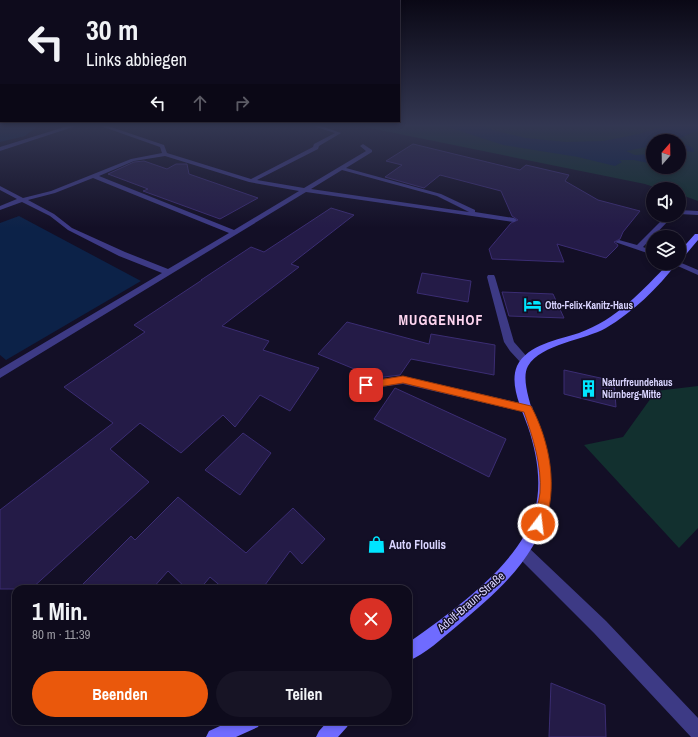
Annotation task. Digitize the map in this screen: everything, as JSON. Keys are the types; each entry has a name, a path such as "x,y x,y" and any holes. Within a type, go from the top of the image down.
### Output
{"main road":[{"path":"686,249 698,236"},
{"path":"525,361 538,351 591,332 607,323 633,305 667,270"},
{"name":"Adolf-Braun-Straße","path":"412,650 497,582 523,552 538,524 545,494 545,464 520,384 519,374 525,361"},
{"path":"215,737 243,725"},
{"path":"325,737 337,725"}],"street":[{"path":"0,208 22,200 54,192 136,159"},
{"path":"182,159 251,182 304,191 514,220"},
{"path":"251,182 294,159"},
{"path":"0,374 356,159"},
{"path":"341,168 440,195 482,216"},
{"path":"94,176 235,233"},
{"path":"0,188 52,215 70,229 122,254 168,272"},
{"path":"686,212 698,213"},
{"path":"638,248 664,222"},
{"path":"619,242 646,251"},
{"path":"686,268 698,273"},
{"path":"491,277 509,342 513,349 525,361"},
{"path":"366,385 403,380 528,409"},
{"path":"523,552 600,627 698,731"}],"green space":[{"path":"524,159 646,159 646,174 686,174 686,159 698,159 698,201 686,197 686,182 646,182 646,184"},
{"path":"698,386 698,528 679,548 584,445 623,437 656,391"}],"water":[{"path":"588,159 646,159 646,163 634,160 619,160 622,162 615,166"},
{"path":"19,216 141,281 6,360 0,355 0,223"}],"building":[{"path":"389,159 476,159 520,170 526,165 569,175 565,181 598,200 640,211 623,232 620,239 614,242 618,245 617,247 606,258 557,244 564,262 492,259 489,249 511,223 518,220 512,216 501,191 440,175 424,188 385,177 402,165 386,161"},
{"path":"144,161 167,169 176,164 187,164 189,174 258,198 220,219 143,191 148,189 108,174 134,162"},
{"path":"331,208 354,215 291,264 299,267 222,326 269,341 263,350 319,368 290,411 260,395 235,427 223,415 181,453 140,423 110,449 149,482 35,585 12,585 12,589 0,589 0,510 113,423 64,387 145,332 134,325 251,247 264,252"},
{"path":"422,273 471,281 468,302 417,293"},
{"name":"Otto-Felix-Kanitz-Haus","path":"502,292 553,294 564,318 509,316"},
{"path":"347,322 429,344 431,334 495,345 494,375 411,359 400,375 376,378 318,354"},
{"name":"Naturfreundehaus Nürnberg-Mitte","path":"564,370 614,381 616,407 564,394"},
{"path":"395,388 506,439 489,477 374,419"},
{"path":"243,433 271,453 240,495 205,470"},
{"path":"178,497 246,553 293,508 325,539 302,564 290,551 265,585 219,585 210,577 203,585 183,585 168,571 156,585 82,585 131,536 135,540"},
{"path":"551,683 605,705 606,737 549,737"}],"place":[{"name":"Otto-Felix-Kanitz-Haus","path":"532,305"},
{"name":"Naturfreundehaus Nürnberg-Mitte","path":"589,388"},
{"name":"Auto Floulis","path":"376,545"}],"district":[{"name":"MUGGENHOF","path":"441,320"}],"route":[{"path":"366,385 403,380 528,409 538,438 546,471 542,514 538,524"}]}
